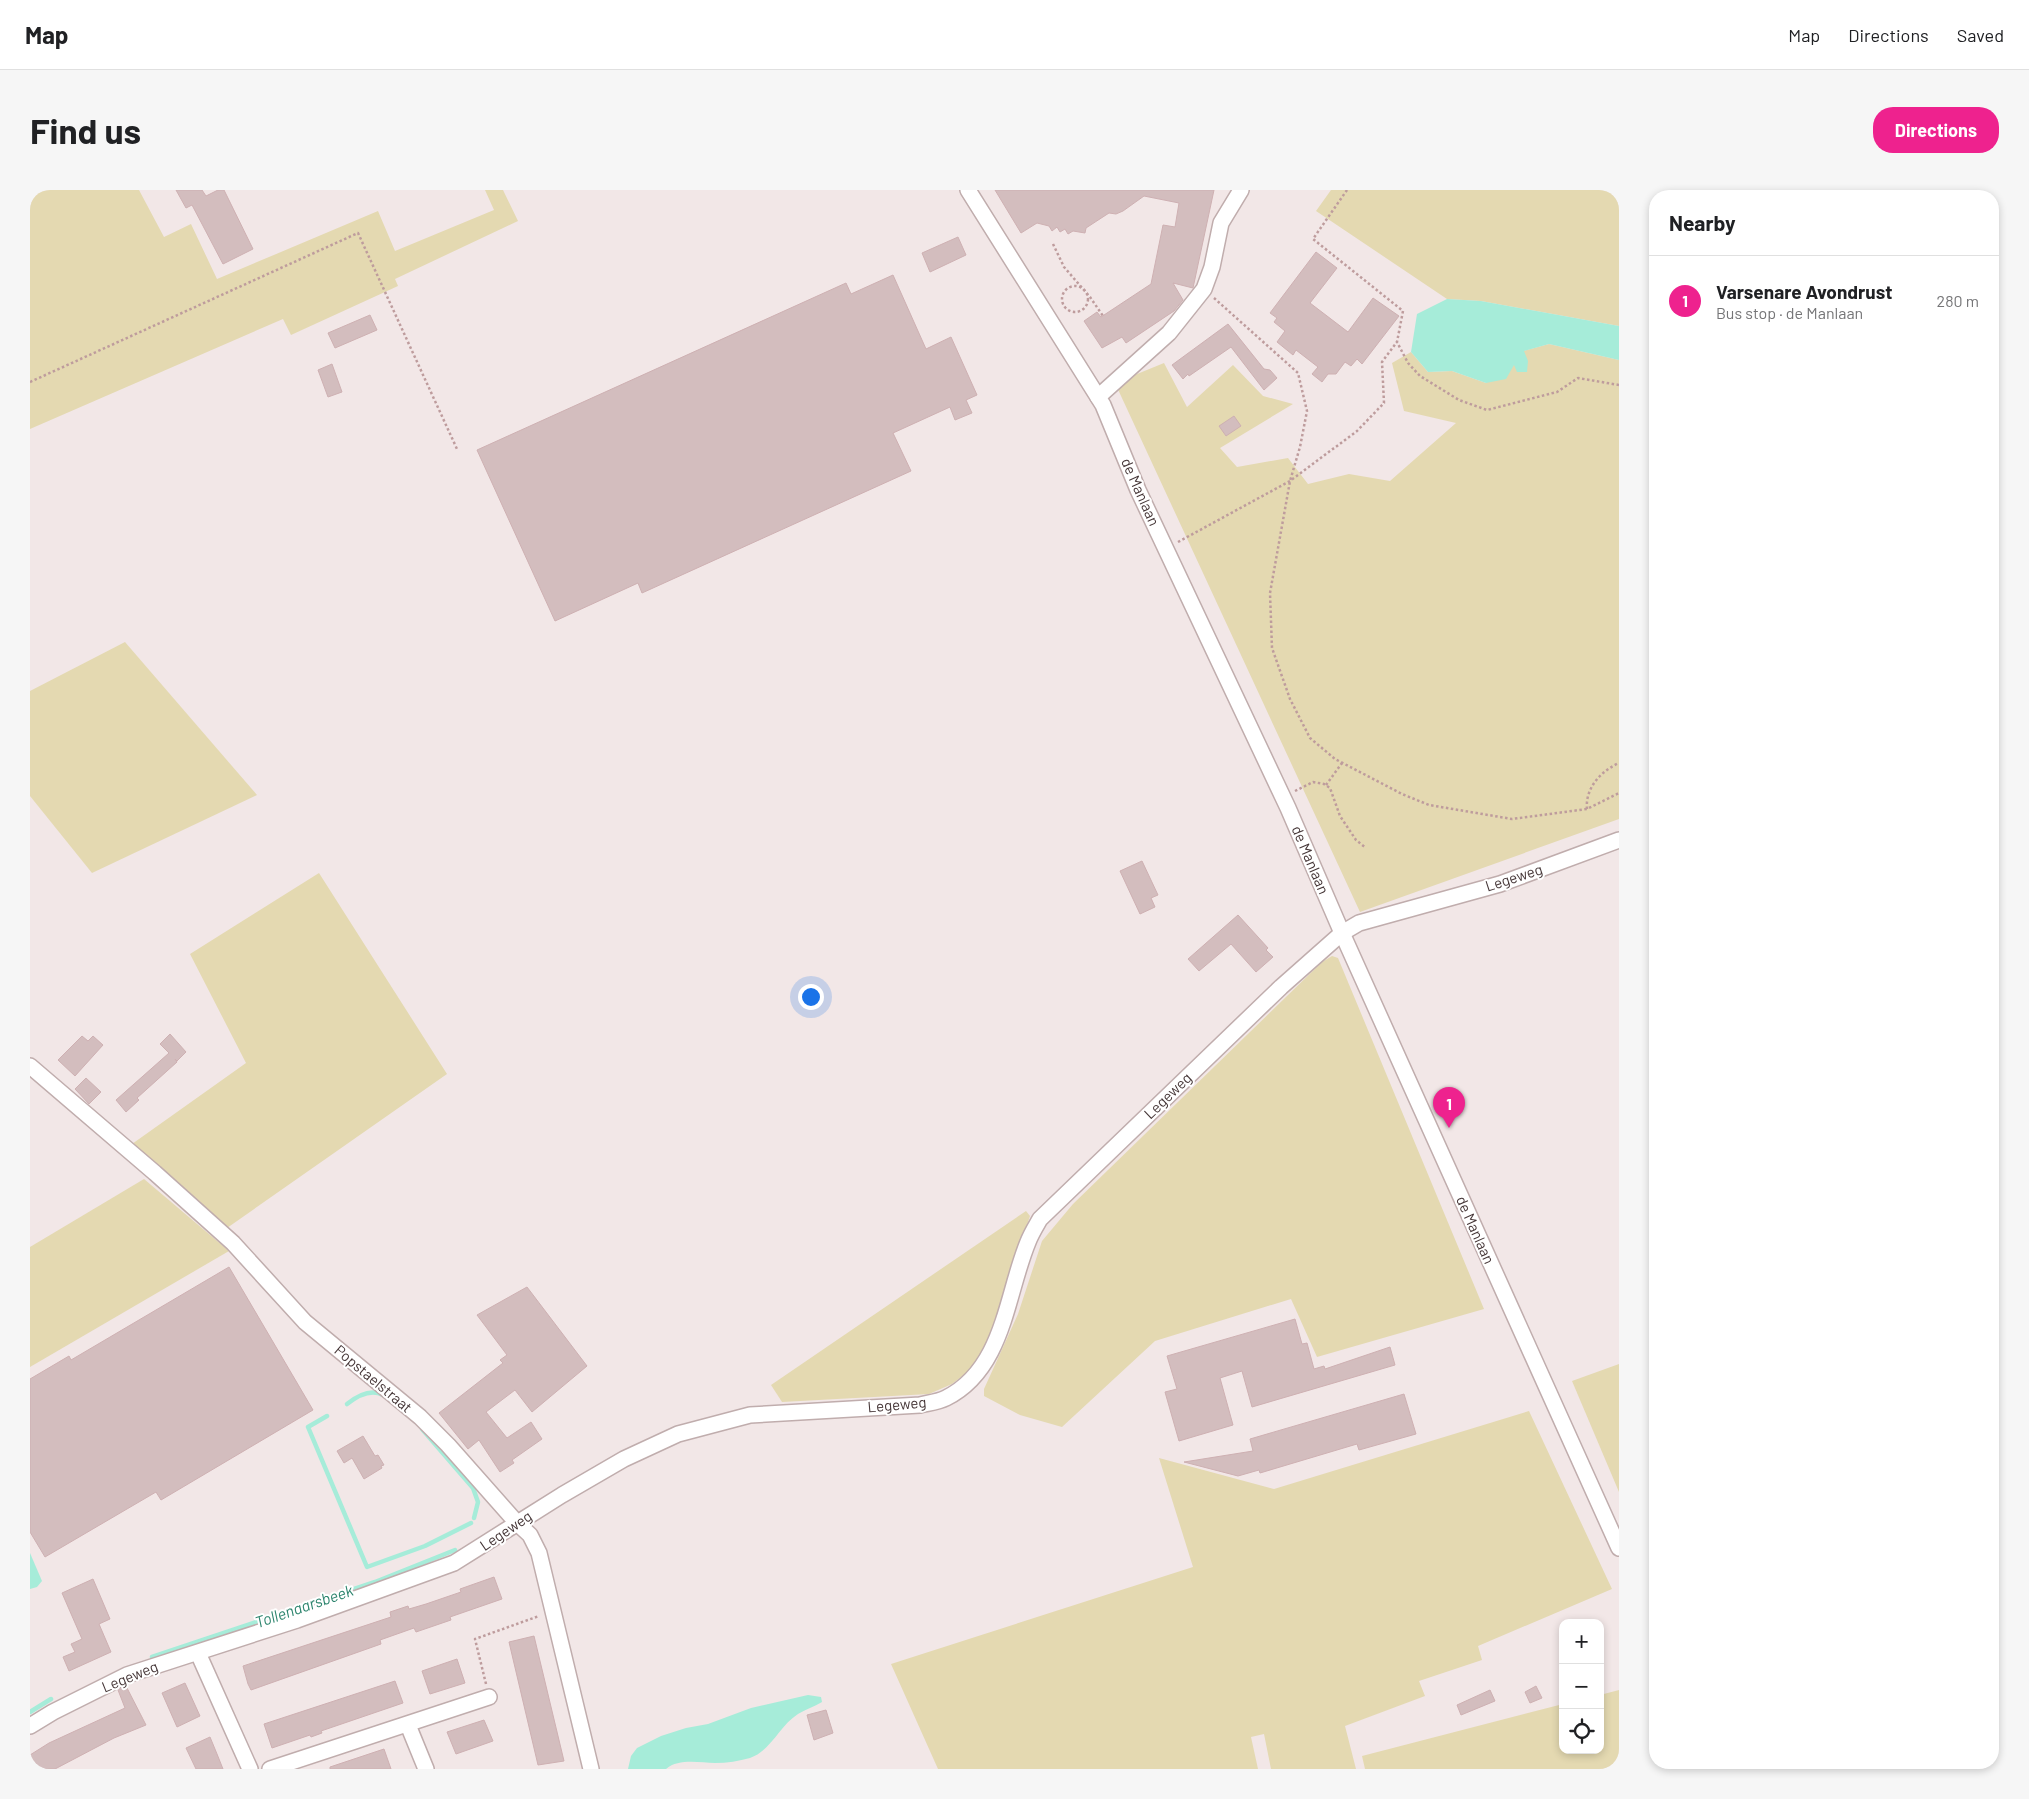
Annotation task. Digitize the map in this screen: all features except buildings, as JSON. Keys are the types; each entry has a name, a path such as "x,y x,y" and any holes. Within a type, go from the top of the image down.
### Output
{"street":[{"name":"de Manlaan","path":"968,190 1098,398 1166,549 1282,796 1342,934 1619,1548"},
{"path":"1098,398 1169,333 1204,289 1212,267 1221,223 1241,190"},
{"name":"Legeweg","path":"30,1726 127,1674 198,1653 435,1571 476,1551 517,1523 624,1459 678,1434 750,1415 920,1405 945,1399 964,1387 980,1370 993,1346 1007,1312 1028,1243 1040,1219 1281,987 1342,934 1359,922 1500,884 1619,840"},
{"name":"Popstaelstraat","path":"30,1066 155,1173 233,1243 305,1322 420,1418 448,1445 517,1523 530,1535 539,1553 591,1769"},
{"path":"198,1653 250,1769"},
{"path":"270,1769 489,1698"},
{"path":"408,1725 426,1769"}],"path":[{"path":"1166,549 1290,481 1358,431 1384,403 1382,362 1397,342 1403,311 1313,239 1347,190"},
{"path":"30,382 358,233 457,449"},
{"path":"1053,244 1064,267 1103,316"},
{"path":"1077,287 1085,291 1088,299 1086,307 1082,310 1074,312 1064,306 1062,298 1066,290 1077,287"},
{"path":"1204,289 1298,373 1307,412 1300,447 1290,481 1270,593 1272,648 1290,699 1310,738 1342,763 1402,794 1428,805 1512,819 1587,809 1619,793"},
{"path":"1397,342 1408,363 1420,376 1460,400 1487,410 1557,392 1578,378 1619,385"},
{"path":"1326,786 1342,763"},
{"path":"1587,809 1586,800 1592,785 1608,768 1619,763"},
{"path":"1282,796 1313,782 1330,788 1340,816 1356,840 1366,848"},
{"path":"489,1698 475,1639 554,1611"}],"shaded area":[{"path":"30,190 139,190 164,237 191,224 217,279 378,211 395,251 494,210 485,190 503,190 518,221 395,279 398,286 291,335 283,319 30,429"},
{"path":"1331,190 1619,190 1619,326 1481,301 1447,299 1316,211"},
{"path":"1447,299 1481,301 1619,326 1619,360 1549,344 1524,351 1528,361 1527,372 1517,372 1514,365 1506,379 1486,383 1452,371 1428,372 1411,352 1417,314"},
{"path":"1549,344 1619,360 1619,819 1360,912 1115,383 1164,363 1187,407 1233,365 1263,396 1293,404 1220,448 1237,467 1288,458 1308,484 1349,474 1390,481 1456,423 1404,411 1392,363 1411,352 1428,372 1452,371 1486,383 1514,364 1523,351"},
{"path":"125,642 257,795 92,873 30,796 30,691"},
{"path":"319,873 447,1074 227,1228 132,1144 246,1063 190,954"},
{"path":"1332,956 1338,958 1484,1309 1317,1357 1291,1299 1155,1341 1062,1427 1020,1415 984,1396 984,1389 1018,1314 1042,1241 1073,1204 1322,962"},
{"path":"144,1179 229,1251 30,1367 30,1247"},
{"path":"1026,1211 1030,1216 990,1337 974,1367 952,1384 929,1394 782,1402 771,1385"},
{"path":"1619,1364 1619,1492 1572,1381"},
{"path":"1529,1411 1612,1589 1478,1646 1482,1660 1419,1681 1425,1696 1345,1726 1356,1769 1271,1769 1264,1734 1251,1737 1258,1769 938,1769 891,1664 1193,1567 1159,1458 1274,1489"},
{"path":"30,1553 42,1581 37,1587 30,1589"},
{"path":"1619,1690 1619,1769 1365,1769 1362,1756 1559,1705 1559,1754 1604,1754 1604,1694"},
{"path":"808,1695 821,1697 822,1702 791,1719 764,1750 750,1758 724,1763 683,1762 666,1769 628,1769 631,1756 637,1748 661,1736 686,1728 708,1724 751,1708"}],"waterway":[{"name":"Tollenaarsbeek","path":"347,1404 359,1396 369,1393 373,1392 383,1395"},
{"name":"Tollenaarsbeek","path":"327,1416 308,1427 367,1567 425,1546 471,1523"},
{"name":"Tollenaarsbeek","path":"422,1429 473,1488 478,1502 474,1518"},
{"name":"Tollenaarsbeek","path":"152,1657 375,1582 455,1550"},
{"name":"Tollenaarsbeek","path":"30,1712 51,1699"}],"place":[{"name":"Varsenare Avondrust","path":"1449,1128"}]}
